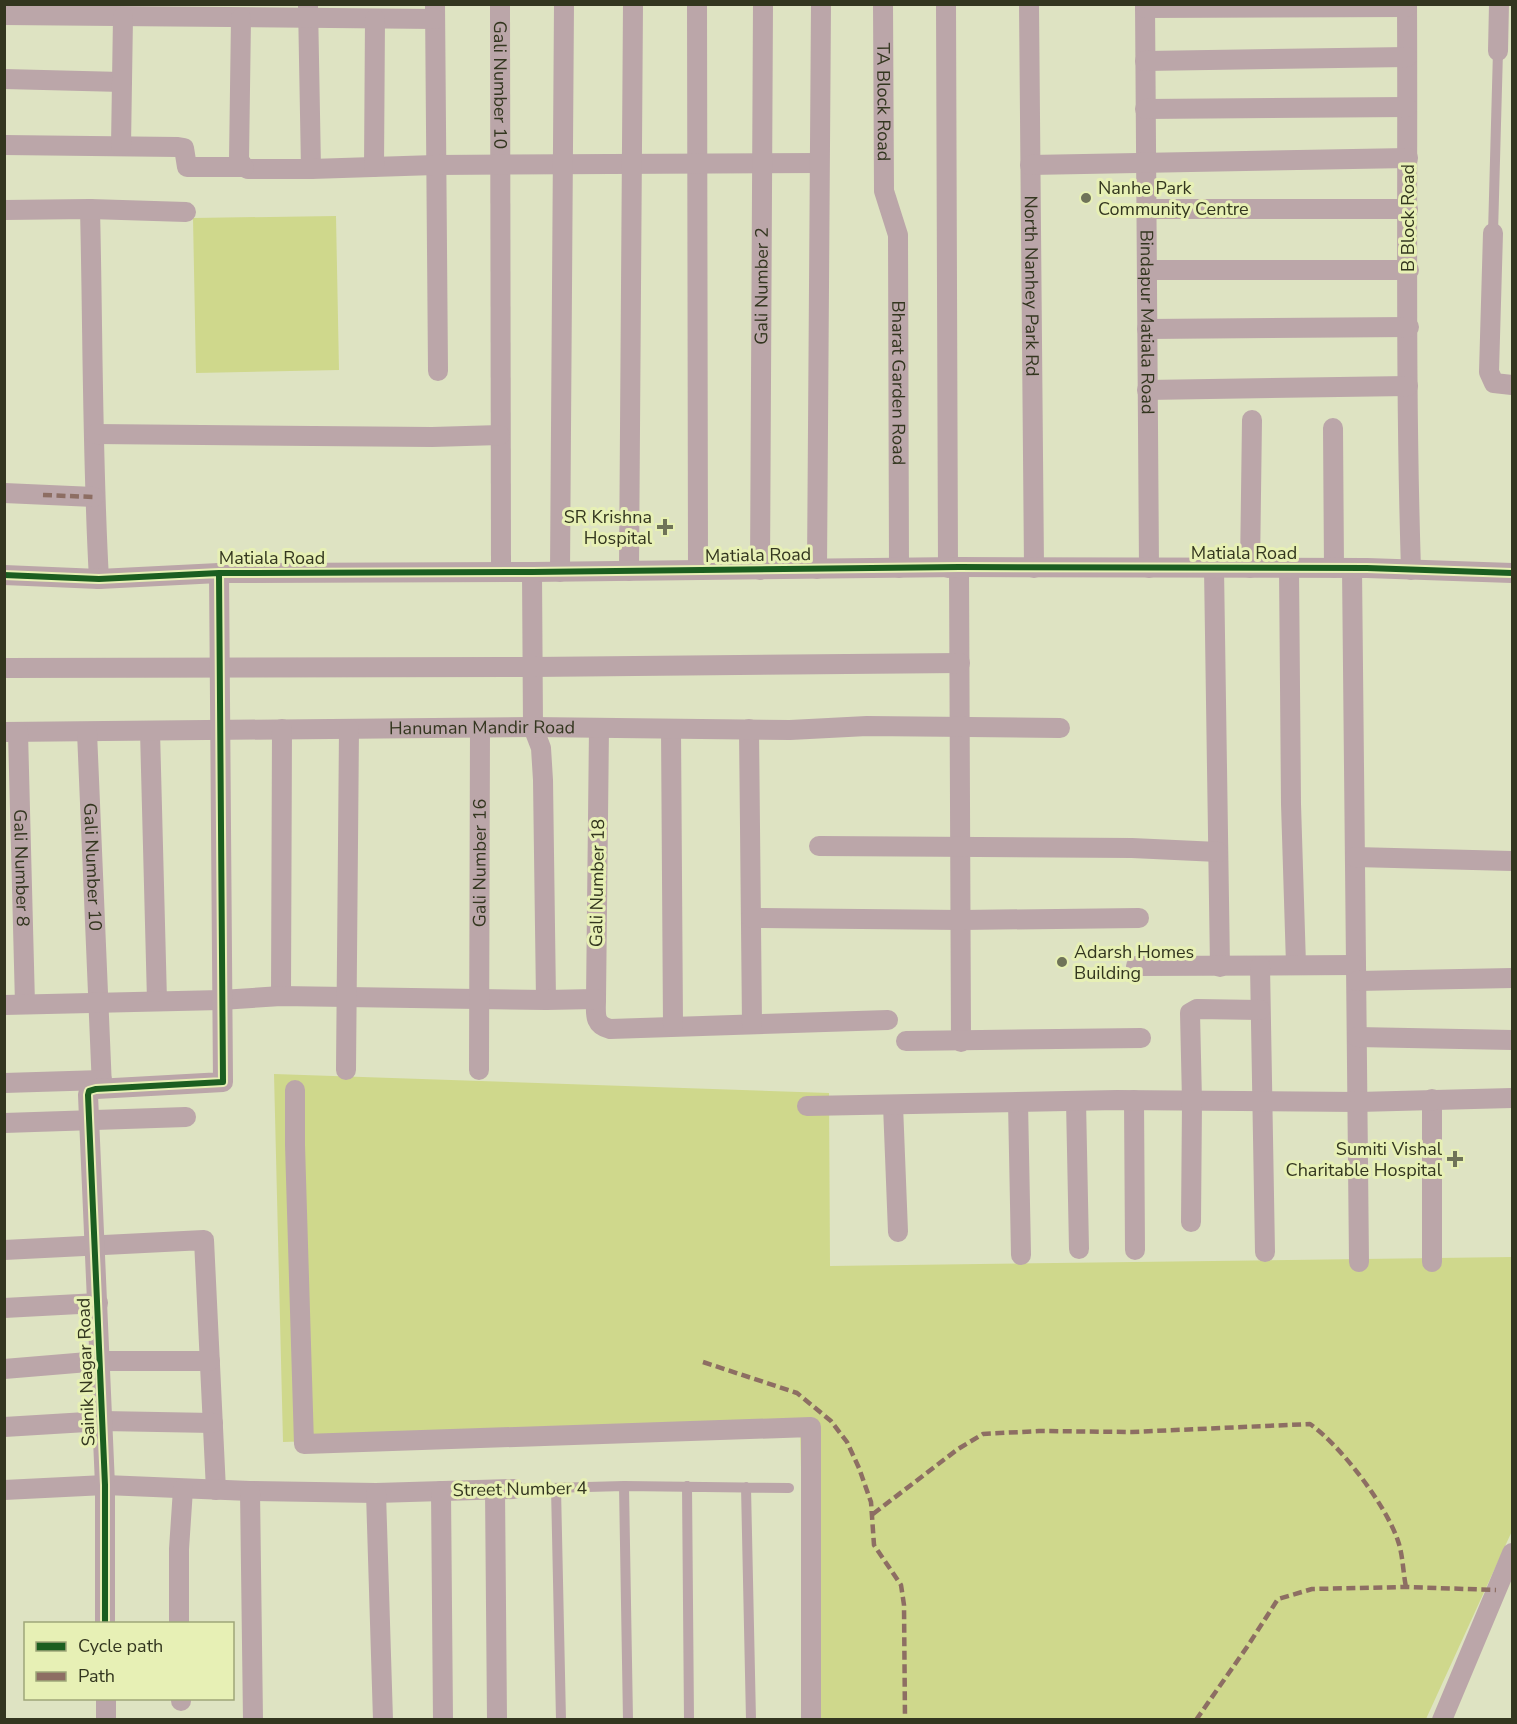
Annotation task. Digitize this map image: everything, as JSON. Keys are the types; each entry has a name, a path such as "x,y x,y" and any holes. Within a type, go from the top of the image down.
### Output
{"street":[{"name":"Gali Number 10","path":"500,4 501,572"},
{"path":"560,572 564,4"},
{"path":"629,571 633,4"},
{"path":"697,4 698,570"},
{"name":"Gali Number 2","path":"760,570 763,4"},
{"path":"817,569 821,4"},
{"name":"TA Block Road","path":"883,4 883,182 885,199"},
{"path":"946,4 953,568 960,663 961,1042"},
{"name":"North Nanhey Park Rd","path":"1029,4 1034,568"},
{"path":"1498,51 1499,4"},
{"path":"1145,6 1407,6"},
{"name":"Bindapur Matiala Road","path":"1145,6 1149,568"},
{"name":"B Block Road","path":"1407,6 1409,327 1407,432 1411,570"},
{"path":"308,11 311,169"},
{"path":"4,15 241,18 308,11 375,19 435,12 438,371"},
{"path":"121,146 123,17"},
{"path":"241,18 239,160 244,167"},
{"path":"374,166 375,19"},
{"path":"1145,61 1407,57"},
{"path":"4,79 122,82"},
{"path":"1145,109 1407,107"},
{"path":"4,145 178,147 184,148 187,167 244,167 252,170 500,164 819,163"},
{"path":"1030,165 1408,158"},
{"name":"Bharat Garden Road","path":"885,199 898,235 899,568"},
{"path":"1146,209 1408,208"},
{"path":"4,210 90,209 186,212"},
{"path":"90,209 95,434 94,497 99,579"},
{"path":"1493,233 1489,372 1494,383 1512,385"},
{"path":"1147,270 1408,270"},
{"path":"1147,329 1409,327"},
{"path":"1148,390 1408,386"},
{"path":"1250,568 1252,420"},
{"path":"1333,428 1343,568 1355,857 1359,1262"},
{"path":"95,434 432,437 500,435"},
{"path":"4,493 94,497"},
{"name":"Matiala Road","path":"4,575 99,579 219,573 899,568 1343,568 1512,573"},
{"path":"1214,568 1220,967"},
{"path":"1289,568 1291,804 1296,965"},
{"path":"532,572 533,727 541,748 542,758 546,1000"},
{"path":"4,1083 221,1083 223,1080 219,573"},
{"path":"4,668 960,663"},
{"name":"Hanuman Mandir Road","path":"11,732 533,727 790,730 867,726 1060,728"},
{"name":"Gali Number 16","path":"479,1070 480,728"},
{"name":"Gali Number 18","path":"599,728 596,1020 598,1024 610,1029 673,1025"},
{"path":"281,996 282,729"},
{"path":"346,1070 349,729"},
{"path":"671,729 673,1025 888,1020"},
{"path":"749,729 752,1024"},
{"path":"150,731 157,1001"},
{"name":"Gali Number 8","path":"11,732 25,1004"},
{"name":"Gali Number 10","path":"87,732 102,1084"},
{"path":"819,846 1132,848 1218,852"},
{"path":"1355,857 1512,861"},
{"path":"751,918 961,920 1139,918"},
{"path":"1136,966 1296,965 1357,973 1512,978"},
{"path":"1260,966 1264,1252"},
{"path":"4,1005 221,1000 281,996 596,999"},
{"path":"1191,1222 1190,1013 1197,1009 1260,1010"},
{"path":"1357,1037 1512,1040"},
{"path":"906,1041 1141,1038"},
{"name":"Sainik Nagar Road","path":"102,1084 89,1091 89,1119 103,1421 105,1622"},
{"path":"295,1090 304,1444 810,1427 812,1719"},
{"path":"807,1106 1134,1100 1358,1102 1512,1098"},
{"path":"1432,1099 1432,1262"},
{"path":"1134,1100 1135,1250"},
{"path":"1076,1101 1079,1249"},
{"path":"1018,1102 1021,1255"},
{"path":"893,1105 898,1232"},
{"path":"4,1123 186,1117"},
{"path":"4,1250 204,1240 216,1490"},
{"path":"4,1308 98,1303"},
{"path":"4,1369 100,1361 210,1361"},
{"path":"4,1427 103,1421 213,1423"},
{"name":"Street Number 4","path":"4,1490 105,1485 376,1493 505,1490"},
{"path":"179,1622 178,1549 183,1489"},
{"path":"497,1719 505,1490"},
{"path":"250,1491 253,1719"},
{"path":"441,1491 443,1719"},
{"path":"376,1493 383,1719"},
{"path":"1442,1719 1504,1590 1512,1553"},
{"path":"106,1700 106,1719"}],"lane":[{"path":"1493,233 1498,51"},
{"path":"624,1486 628,1719"},
{"name":"Street Number 4","path":"505,1490 624,1486 789,1488"},
{"path":"687,1486 689,1719"},
{"path":"746,1487 752,1719"},
{"path":"556,1488 561,1719"}],"green space":[{"path":"336,216 339,370 196,373 193,218"},
{"path":"274,1074 829,1093 830,1266 1512,1257 1512,1531 1426,1719 807,1719 800,1426 283,1442"}],"marked path":[{"path":"43,495 94,497"},
{"path":"703,1362 797,1393 831,1421 847,1442 871,1502 874,1545 901,1585 904,1605 905,1720"},
{"path":"873,1514 958,1449 983,1434 1039,1431 1132,1432 1310,1424 1348,1461 1384,1511 1400,1546 1406,1587"},
{"path":"1196,1720 1278,1599 1312,1589 1406,1587 1496,1590"}],"cycle path":[{"path":"4,575 99,579 219,573 959,567 1367,568 1512,573"},
{"path":"105,1622 105,1485 88,1095 89,1091 96,1089 223,1082 219,573"}],"place":[{"name":"Nanhe Park Community Centre","path":"1086,198"},
{"name":"SR Krishna Hospital","path":"665,527"},
{"name":"Adarsh Homes Building","path":"1062,962"},
{"name":"Sumiti Vishal Charitable Hospital","path":"1455,1159"}]}
